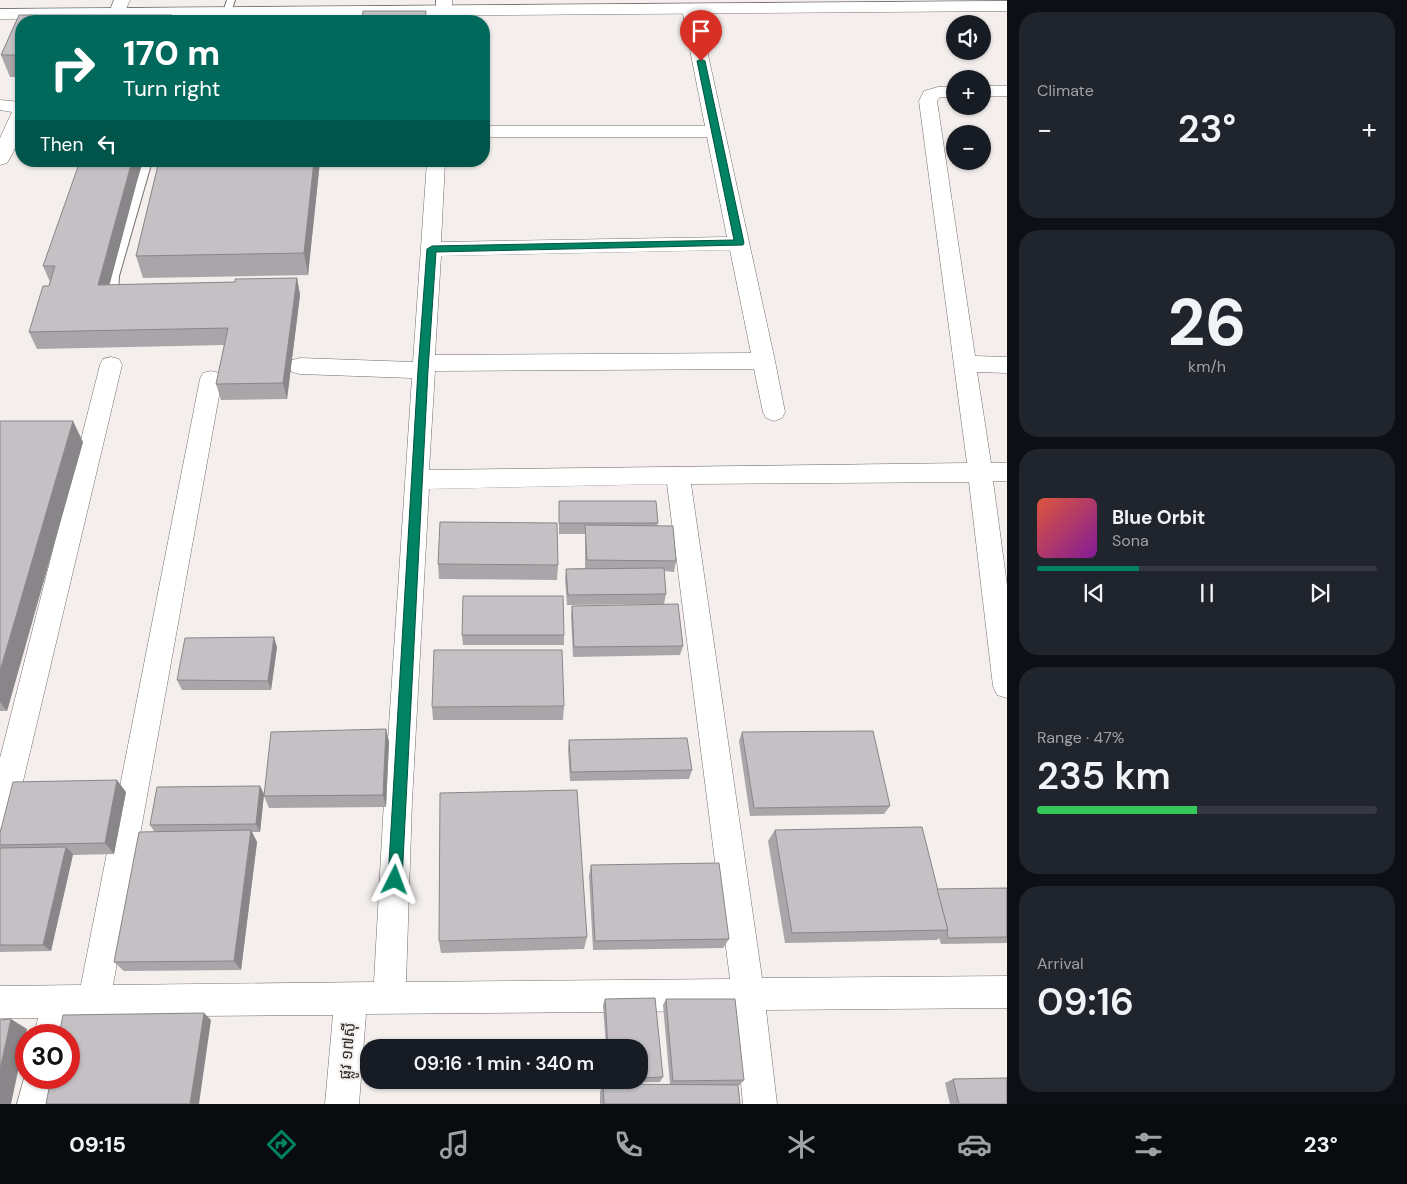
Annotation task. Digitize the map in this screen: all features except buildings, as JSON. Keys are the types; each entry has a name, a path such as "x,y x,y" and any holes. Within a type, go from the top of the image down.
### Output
{"street":[{"path":"353,15 444,5 690,9 760,4 1007,6"},
{"path":"196,15 229,6 332,15"},
{"path":"0,14 120,7 175,15"},
{"path":"690,9 774,412"},
{"path":"991,92 1007,91"},
{"path":"946,92 930,94 928,101 980,472 1007,686"},
{"path":"0,105 15,106"},
{"path":"0,159 15,125"},
{"path":"490,132 715,131"},
{"path":"389,998 423,366 432,249 436,167"},
{"path":"432,249 739,243"},
{"path":"300,366 764,361"},
{"path":"965,363 1007,365"},
{"path":"0,815 110,366"},
{"path":"94,1001 211,379"},
{"path":"417,480 678,474 1007,472"},
{"path":"678,474 748,994 760,1104"},
{"path":"0,1002 1007,992"},
{"name":"ផ្លូវ ១៧ស៊ី","path":"342,1104 351,999"},
{"path":"53,1024 58,1001"},
{"path":"34,1104 37,1089"}],"lane":[{"path":"134,299 124,300 113,293 114,276 145,167"}],"route":[{"path":"395,880 423,370 432,249 739,243 701,61"}]}
